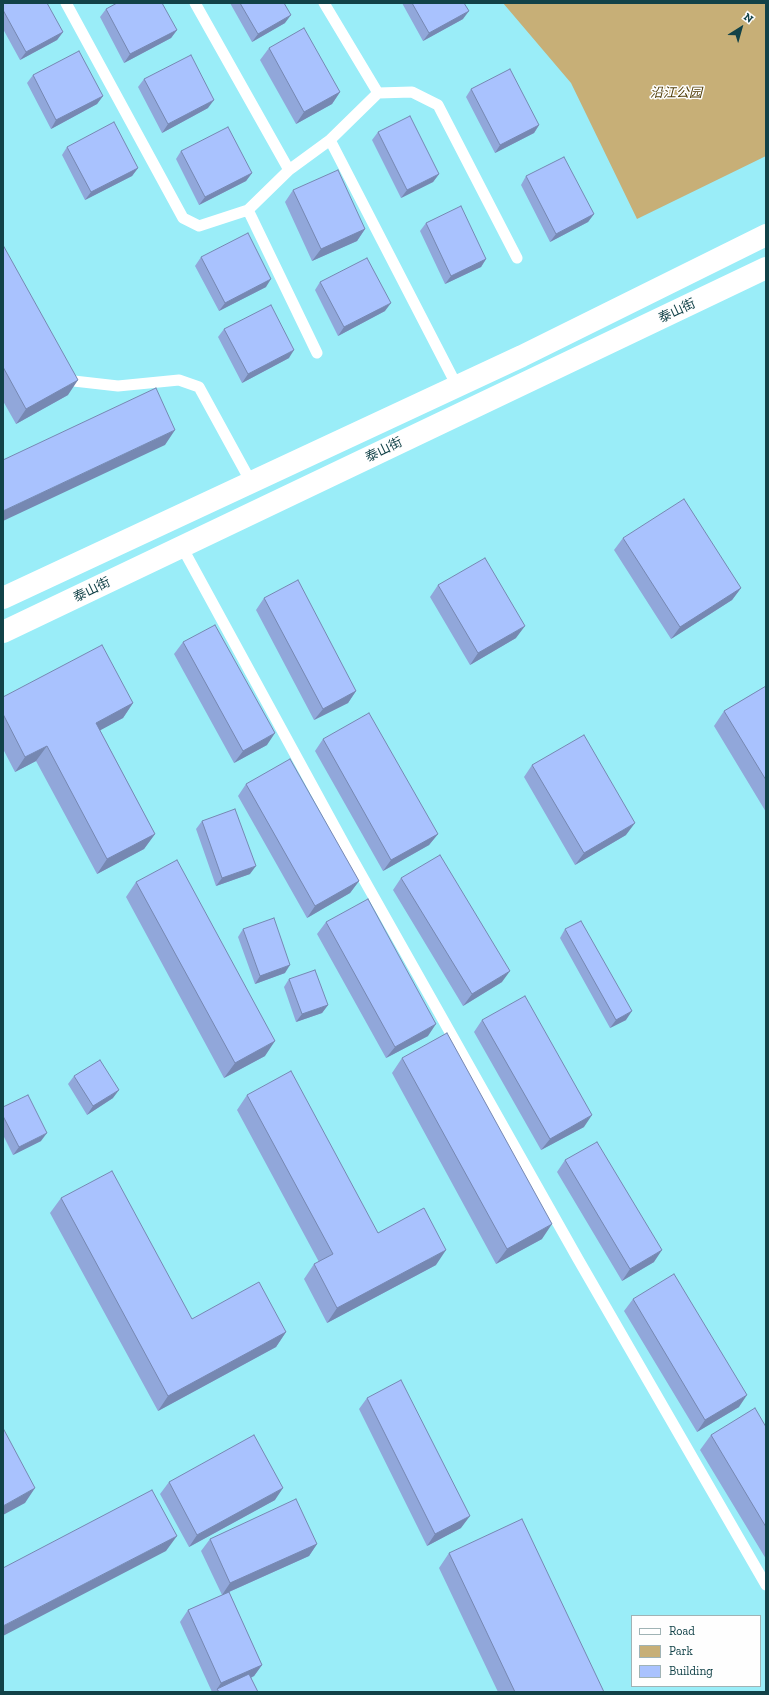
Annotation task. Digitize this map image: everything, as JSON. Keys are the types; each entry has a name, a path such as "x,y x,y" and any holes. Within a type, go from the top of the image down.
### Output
{"main road":[{"name":"泰山街","path":"3,598 457,386 766,235"},
{"name":"泰山街","path":"3,632 766,268"}],"lane":[{"path":"66,3 184,218 199,226 248,210 289,170 330,140 378,93 412,92 438,105 517,258"},
{"path":"195,3 289,170"},
{"path":"324,3 378,93"},
{"path":"330,140 457,386"},
{"path":"248,210 317,353"},
{"path":"65,380 118,386 178,380 199,387 251,482"},
{"path":"182,547 356,866 578,1259 766,1585"}],"green space":[{"name":"沿江公园","path":"503,3 766,3 766,156 637,219 571,83"}],"building":[{"path":"3,3 47,3 63,32 26,52 3,10"},
{"path":"117,3 162,3 177,30 130,54 106,9"},
{"path":"240,3 284,3 291,15 258,34"},
{"path":"412,3 464,3 469,11 429,33"},
{"path":"304,28 340,92 304,112 269,48"},
{"path":"79,51 103,96 56,120 33,75"},
{"path":"191,55 214,100 168,124 144,79"},
{"path":"510,69 539,125 500,145 471,89"},
{"path":"410,116 439,174 407,190 378,132"},
{"path":"114,122 138,168 91,192 67,147"},
{"path":"228,127 252,173 205,197 181,151"},
{"path":"564,157 594,214 556,234 526,176"},
{"path":"338,170 365,229 321,249 293,190"},
{"path":"461,206 486,259 451,276 426,223"},
{"path":"248,233 271,279 225,303 201,257"},
{"path":"3,245 78,380 26,409 3,367"},
{"path":"367,258 391,303 344,327 320,282"},
{"path":"271,305 294,350 248,374 224,329"},
{"path":"156,388 175,430 3,511 3,460"},
{"path":"684,499 741,588 680,627 623,538"},
{"path":"485,558 525,626 478,653 438,585"},
{"path":"298,580 356,691 323,709 264,598"},
{"path":"215,625 275,733 243,751 183,642"},
{"path":"102,645 133,703 96,723 155,834 107,859 47,746 25,757 3,714 3,697"},
{"path":"766,686 766,780 724,711"},
{"path":"369,713 438,834 391,860 323,739"},
{"path":"584,735 635,823 584,853 532,765"},
{"path":"290,759 359,881 315,906 246,784"},
{"path":"235,809 256,866 222,878 202,821"},
{"path":"440,855 510,971 472,994 401,878"},
{"path":"177,860 275,1041 235,1063 136,882"},
{"path":"368,899 436,1024 395,1047 326,922"},
{"path":"274,918 290,965 260,976 243,929"},
{"path":"581,921 632,1011 616,1020 565,929"},
{"path":"315,970 328,1005 302,1014 289,979"},
{"path":"525,996 592,1115 550,1139 482,1020"},
{"path":"447,1033 552,1224 507,1249 402,1058"},
{"path":"100,1060 119,1090 93,1106 74,1076"},
{"path":"291,1071 378,1233 424,1208 446,1250 337,1308 314,1264 333,1254 247,1095"},
{"path":"28,1095 47,1133 19,1147 3,1116 3,1107"},
{"path":"597,1142 662,1250 630,1269 565,1160"},
{"path":"112,1171 192,1319 259,1282 286,1332 168,1396 61,1198"},
{"path":"674,1274 747,1395 705,1420 633,1299"},
{"path":"401,1380 470,1516 435,1534 367,1398"},
{"path":"755,1408 766,1427 766,1527 711,1435"},
{"path":"3,1428 35,1488 3,1506"},
{"path":"254,1435 283,1488 197,1535 169,1482"},
{"path":"152,1490 177,1536 3,1626 3,1568"},
{"path":"296,1499 317,1544 230,1583 210,1539"},
{"path":"522,1519 604,1692 515,1692 449,1553"},
{"path":"229,1592 262,1665 221,1683 188,1610"},
{"path":"249,1674 258,1692 219,1692 217,1689"}]}
